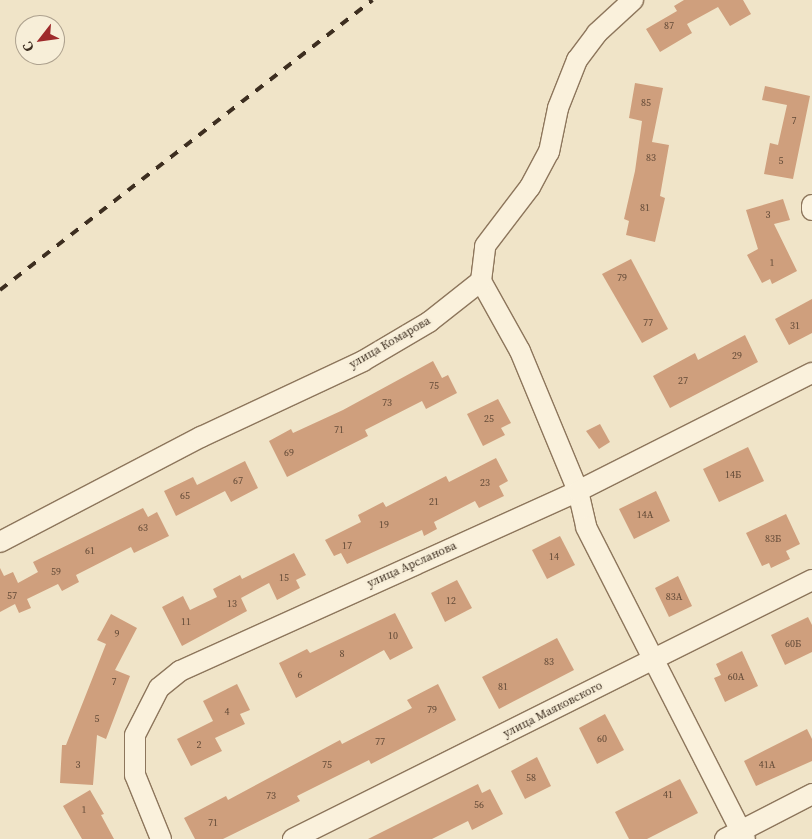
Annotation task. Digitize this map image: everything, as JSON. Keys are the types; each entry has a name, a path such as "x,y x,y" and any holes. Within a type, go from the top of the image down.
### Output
{"street":[{"path":"633,0 597,33 577,60 558,108 549,152 530,187 485,246 481,281 520,351 578,491 586,527 737,836 812,794"},
{"path":"812,205 812,210"},
{"name":"улица Комарова","path":"0,542 201,437 363,361 429,322 481,281"},
{"name":"улица Арсланова","path":"161,839 135,775 135,736 159,688 180,671 578,491 812,373"},
{"name":"улица Маяковского","path":"293,839 812,580"}],"building":[{"path":"684,0 743,0 751,14 730,26 718,7 687,24 692,33 660,52 646,29 677,11 674,6"},
{"path":"635,83 663,88 652,142 669,145 660,196 665,198 655,242 626,235 629,221 624,219 635,171 642,121 629,118"},
{"path":"765,86 810,96 793,179 764,174 770,143 778,145 787,105 762,100"},
{"path":"783,199 790,220 774,224 797,271 772,284 770,279 762,283 747,255 758,249 746,210"},
{"path":"631,259 668,329 642,343 602,274"},
{"path":"812,299 812,333 789,345 775,319"},
{"path":"745,335 758,362 670,408 653,376 695,353 698,360"},
{"path":"433,361 442,378 448,375 457,393 426,409 422,401 365,430 368,436 287,477 269,441 291,429 293,433 343,410"},
{"path":"498,399 511,423 501,428 505,435 483,446 467,414"},
{"path":"600,424 610,442 599,449 586,431"},
{"path":"748,447 764,481 719,502 703,469"},
{"path":"496,458 508,481 499,486 504,496 479,508 475,501 434,522 437,529 424,536 422,530 347,564 341,553 334,556 325,540 361,522 358,515 383,502 386,507 446,476 449,482"},
{"path":"245,461 258,488 231,502 225,491 176,516 164,491 193,477 197,485"},
{"path":"656,491 670,521 634,539 619,509"},
{"path":"143,508 148,517 157,512 169,536 134,553 131,547 76,575 79,582 62,591 58,584 27,599 31,608 19,613 15,604 0,612 0,568 4,576 13,572 18,583 38,572 33,562"},
{"path":"786,514 800,544 786,551 790,559 771,568 769,563 762,566 746,533"},
{"path":"560,536 575,565 547,579 532,550"},
{"path":"294,553 306,575 296,580 300,588 277,600 269,583 241,598 247,611 182,646 162,607 183,596 190,610 217,597 213,589 240,575 242,579"},
{"path":"678,576 692,606 669,617 655,588"},
{"path":"457,580 472,608 445,622 431,593"},
{"path":"395,613 413,648 390,660 384,650 296,698 279,663 307,649 310,653"},
{"path":"111,614 137,628 115,670 130,676 106,739 97,735 93,785 60,783 62,745 66,745 106,644 97,640"},
{"path":"808,617 812,625 812,652 785,665 771,635"},
{"path":"557,638 574,670 499,709 482,677"},
{"path":"742,651 758,686 725,702 714,678 721,675 716,664"},
{"path":"237,684 250,710 240,714 245,724 215,738 222,751 191,766 177,739 213,721 203,701"},
{"path":"438,684 456,720 371,764 369,760 297,796 300,801 223,839 195,839 184,818 226,796 228,800 340,740 342,744 412,708 407,700"},
{"path":"605,714 624,750 597,764 579,728"},
{"path":"807,729 812,739 812,761 756,786 744,761"},
{"path":"537,757 551,786 525,799 511,771"},
{"path":"680,779 698,813 647,839 629,839 615,812"},
{"path":"478,784 482,793 490,789 503,814 472,830 468,821 432,839 368,839"},
{"path":"90,790 104,814 101,815 114,839 82,839 63,806"}],"railway":[{"path":"0,290 373,0"}]}
